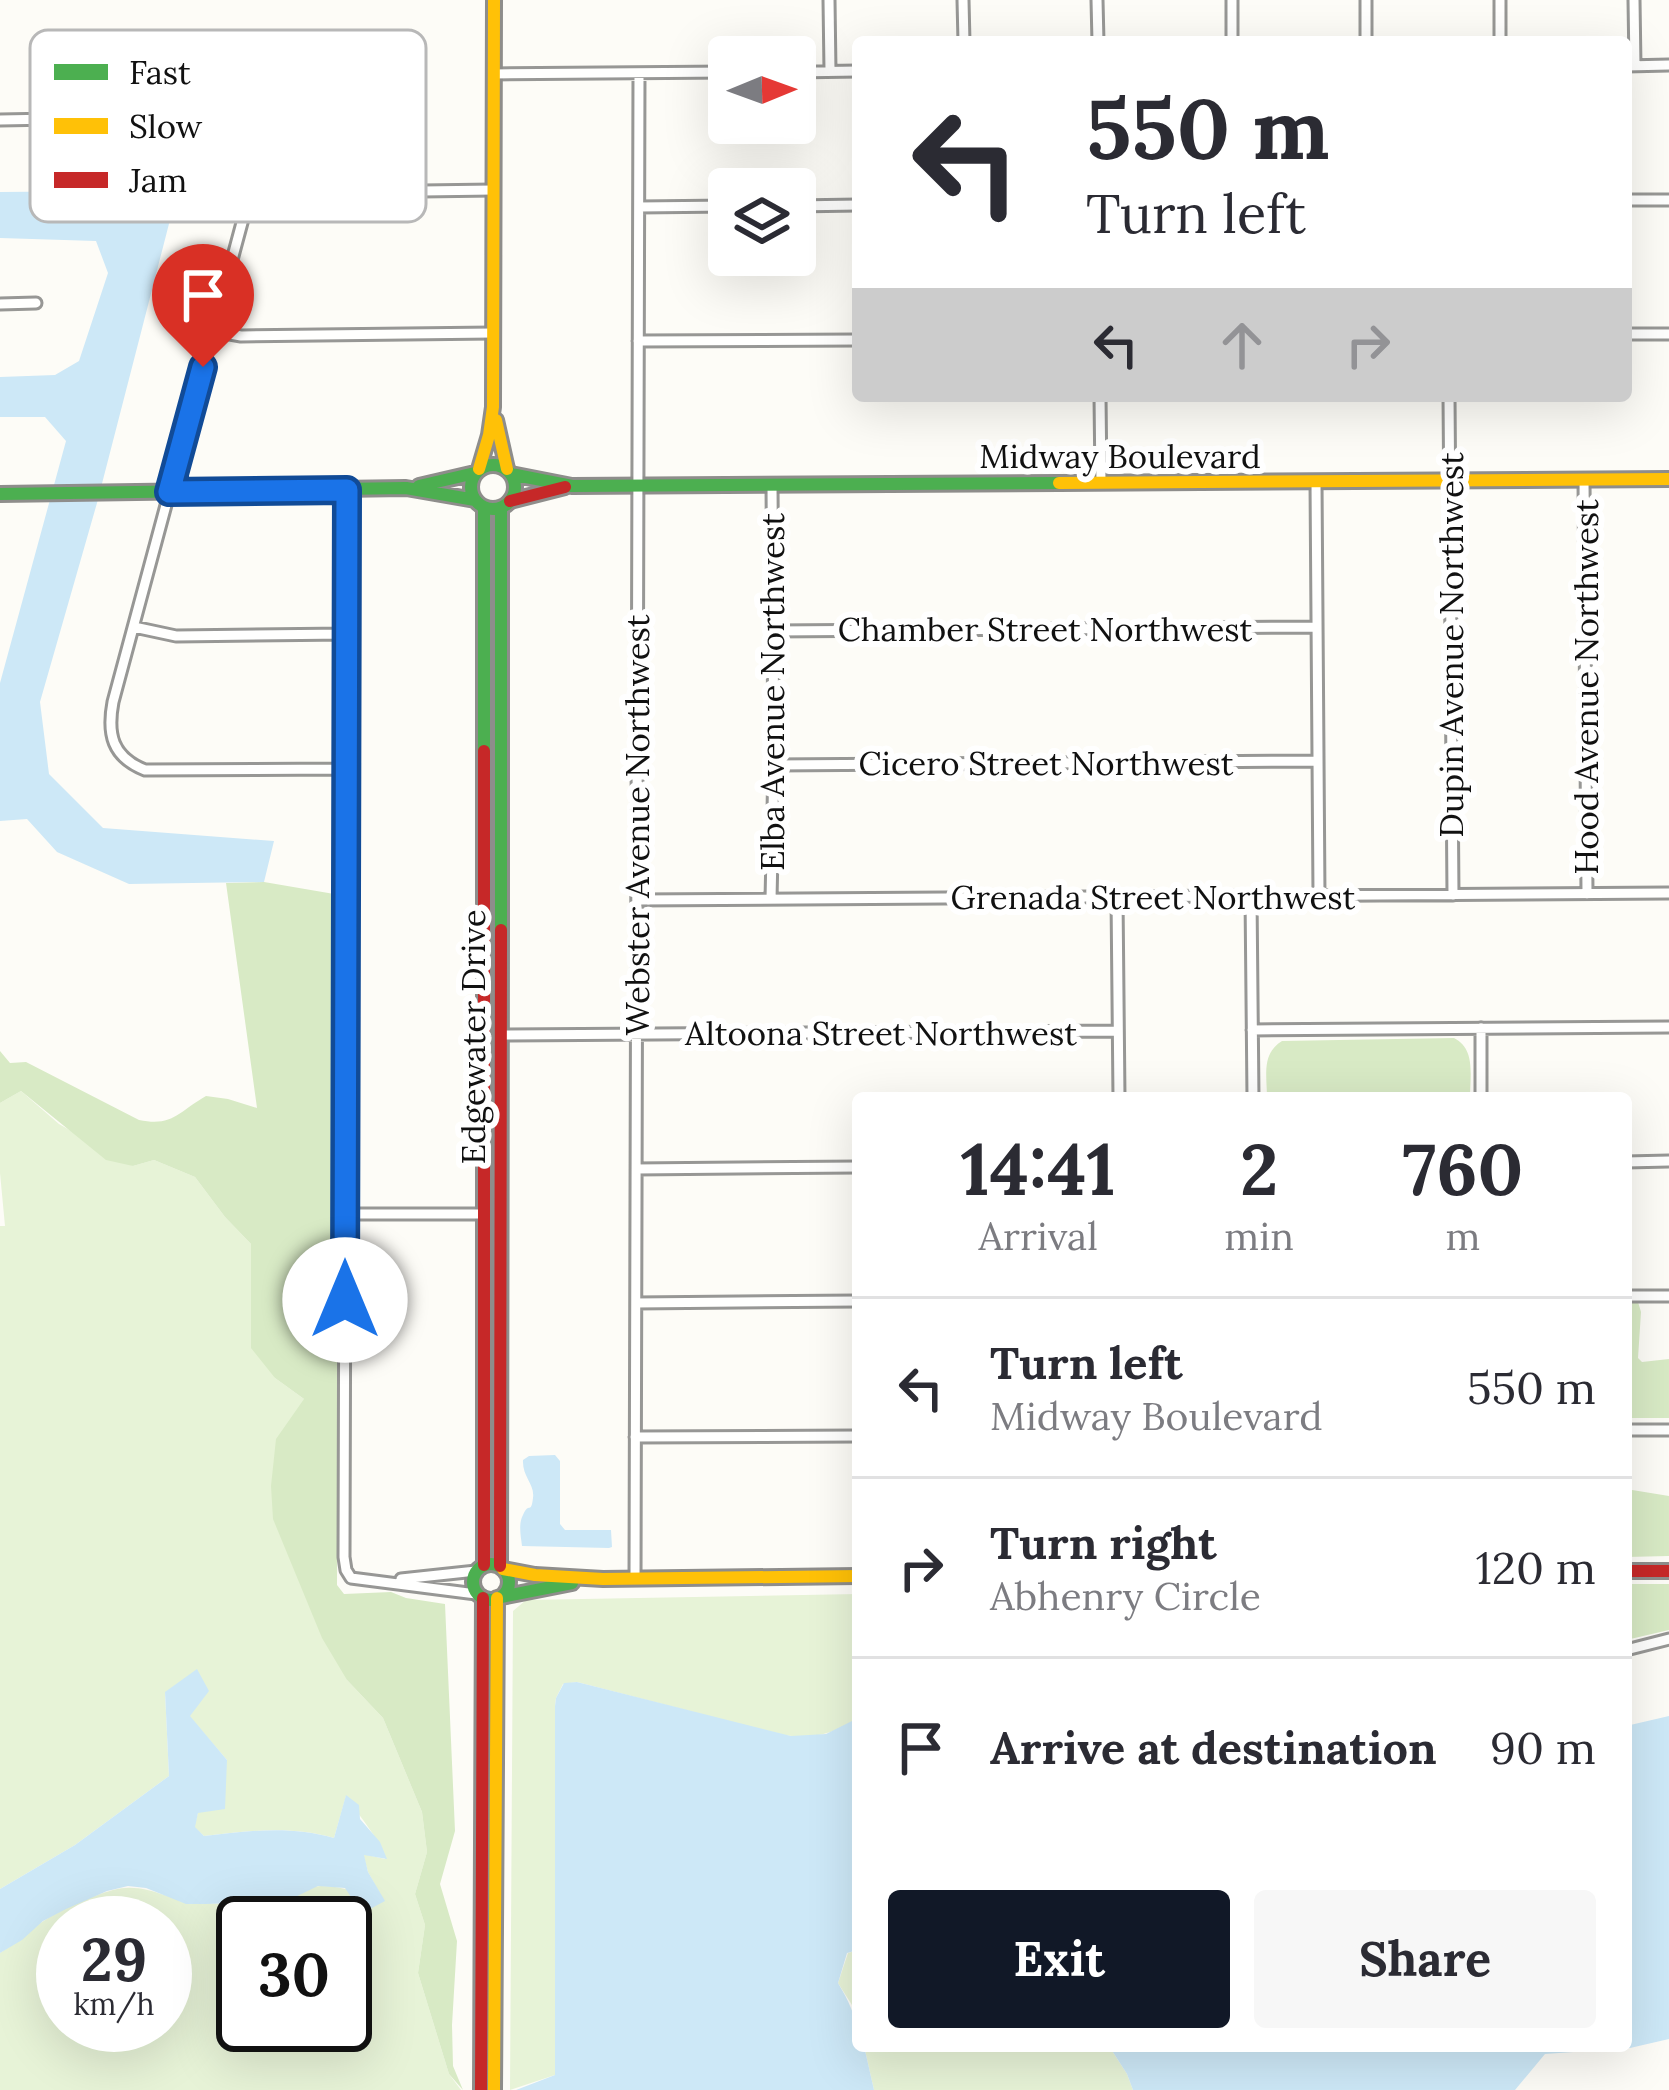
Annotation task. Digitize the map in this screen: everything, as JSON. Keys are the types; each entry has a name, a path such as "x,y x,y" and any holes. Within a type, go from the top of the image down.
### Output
{"street":[{"path":"479,504 470,484 489,436 493,407 494,0"},
{"path":"829,0 830,71"},
{"path":"963,0 964,36"},
{"path":"1097,0 1098,36"},
{"path":"1232,0 1232,36"},
{"path":"1366,0 1366,36"},
{"path":"1500,0 1500,36"},
{"path":"1632,36 1634,0"},
{"path":"1632,66 1669,65"},
{"path":"816,71 852,71"},
{"path":"494,74 708,72"},
{"name":"Webster Avenue Northwest","path":"635,1578 639,73"},
{"path":"0,120 30,119"},
{"path":"426,191 493,190"},
{"path":"1632,200 1669,200"},
{"path":"638,207 708,206"},
{"path":"816,206 852,206"},
{"path":"242,222 113,702 112,742 131,765 145,770 346,769"},
{"path":"0,304 36,303"},
{"path":"213,331 241,336 493,333"},
{"path":"1632,334 1669,334"},
{"path":"638,341 852,340"},
{"path":"1100,402 1101,483"},
{"name":"Dupin Avenue Northwest","path":"1449,402 1453,895"},
{"path":"0,494 406,488 479,504 506,504 515,490 493,407"},
{"path":"406,488 496,465 509,472"},
{"name":"Midway Boulevard","path":"509,472 572,486 638,487 1669,479"},
{"name":"Hood Avenue Northwest","path":"1584,480 1587,894"},
{"path":"1316,482 1318,896"},
{"name":"Elba Avenue Northwest","path":"771,899 772,485"},
{"name":"Midway Boulevard","path":"506,504 572,486"},
{"path":"347,490 346,1570 351,1578 489,1597 603,1579"},
{"name":"Edgewater Drive","path":"479,504 482,1214 480,1568 473,1581 489,1597 508,1583 501,1568 500,1035 506,504"},
{"path":"134,627 176,636 346,634"},
{"name":"Chamber Street Northwest","path":"773,631 1317,627"},
{"name":"Cicero Street Northwest","path":"774,765 1318,761"},
{"name":"Grenada Street Northwest","path":"637,900 1669,893"},
{"path":"1251,896 1253,1092"},
{"path":"1117,897 1119,1092"},
{"path":"1252,1030 1669,1027"},
{"path":"1480,1028 1481,1092"},
{"name":"Altoona Street Northwest","path":"500,1035 1118,1031"},
{"path":"1632,1162 1669,1161"},
{"path":"636,1169 852,1167"},
{"path":"345,1214 482,1214"},
{"path":"1632,1296 1669,1296"},
{"path":"636,1303 852,1301"},
{"path":"1632,1430 1669,1430"},
{"path":"635,1437 852,1436"},
{"path":"383,1580 480,1568 603,1579 852,1576"},
{"path":"1632,1571 1669,1571"},
{"path":"488,2089 481,1879 489,1597"},
{"path":"488,2089 495,1986 489,1597"},
{"path":"1632,1648 1669,1639"},
{"path":"481,1879 487,1886 488,1971 495,1986"}],"green space":[{"path":"264,882 340,895 337,1585 344,1594 391,1592 445,1604 455,1831 440,1884 457,1941 453,2066 463,2090 449,2074 418,1973 425,1925 415,1894 427,1852 422,1812 383,1718 347,1680 322,1638 273,1519 276,1439 304,1399 275,1378 251,1348 251,1244 195,1177 154,1160 133,1166 106,1160 21,1091 0,1103 0,1051 10,1063 26,1062 139,1120 168,1120 206,1096 257,1108 226,883"},
{"path":"1454,1038 1469,1056 1470,1092 1267,1092 1268,1059 1282,1041"},
{"path":"21,1091 59,1124 133,1166 154,1160 195,1177 251,1244 251,1311 275,1378 304,1399 347,1680 383,1718 422,1812 427,1852 415,1894 425,1925 418,1973 449,2074 461,2090 0,2090 0,1953 36,1927 36,2052 192,2052 192,1902 216,1903 216,2052 372,2052 372,1897 384,1901 363,1854 385,1859 346,1796 334,1838 286,1830 204,1836 194,1827 198,1813 227,1760 165,1692 169,1776 75,1845 0,1889 0,1226 5,1226 0,1103"},
{"path":"1632,1302 1638,1302 1641,1312 1638,1358 1642,1362 1669,1359 1669,1418 1632,1418"},
{"path":"1632,1490 1669,1496 1669,1556 1632,1557"},
{"path":"1632,1584 1669,1584 1669,1630 1632,1639"},
{"path":"852,1594 852,1722 812,1736 782,1735 577,1682 563,1684 555,1706 555,2075 510,2090 513,1611 526,1600"},
{"path":"321,1886 368,1896 278,1896"},
{"path":"125,1888 168,1896 96,1896"},
{"path":"852,1952 852,2005 838,1983"},
{"path":"865,2052 1113,2052 1133,2090 874,2090"}],"water":[{"path":"0,192 30,192 30,222 169,222 40,702 49,774 103,828 274,841 264,882 129,884 57,852 27,819 0,821 0,683 66,441 45,417 0,417 0,377 55,375 79,361 108,273 96,241 0,238"},
{"path":"555,1455 560,1461 560,1524 565,1530 611,1530 612,1547 522,1546 521,1522 533,1493 523,1460"},
{"path":"197,1669 209,1691 190,1716 227,1760 225,1809 198,1813 195,1827 204,1836 285,1830 334,1838 346,1795 359,1805 360,1819 380,1842 387,1859 364,1855 385,1901 372,1908 372,1896 350,1896 345,1888 318,1886 297,1896 216,1896 216,1903 192,1904 192,1896 166,1896 128,1886 96,1896 36,1896 36,1927 0,1953 0,1889 75,1845 169,1776 165,1692"},
{"path":"577,1682 791,1736 826,1734 852,1721 852,1952 847,1953 838,1983 852,2011 852,2052 865,2052 874,2090 516,2090 555,2075 555,1706 564,1683"},
{"path":"1669,1716 1669,2039 1632,2048 1632,1725"},
{"path":"1113,2052 1573,2052 1545,2054 1515,2090 1133,2090"}],"traffic: fast":[{"path":"493,465 509,471 515,487 509,503 493,509 477,503 471,487 477,471 493,465"},
{"path":"419,486 475,473"},
{"path":"511,474 572,486 1059,483"},
{"path":"0,494 406,488 475,500"},
{"path":"484,508 484,751"},
{"path":"501,508 501,930"},
{"path":"491,1564 504,1569 509,1582 504,1595 491,1600 478,1595 473,1582 478,1569 491,1564"},
{"path":"501,1597 572,1583"}],"traffic: slow":[{"path":"479,469 493,407 494,0"},
{"path":"496,420 507,469"},
{"path":"1059,483 1669,479"},
{"path":"503,1569 603,1579 852,1576"},
{"path":"494,2090 497,1598"}],"traffic: jam":[{"path":"510,501 565,487"},
{"path":"484,751 484,1565"},
{"path":"500,1566 501,930"},
{"path":"1632,1571 1669,1571"},
{"path":"481,2090 483,1598"}],"route":[{"path":"203,367 169,492 347,490 345,1300"}]}
